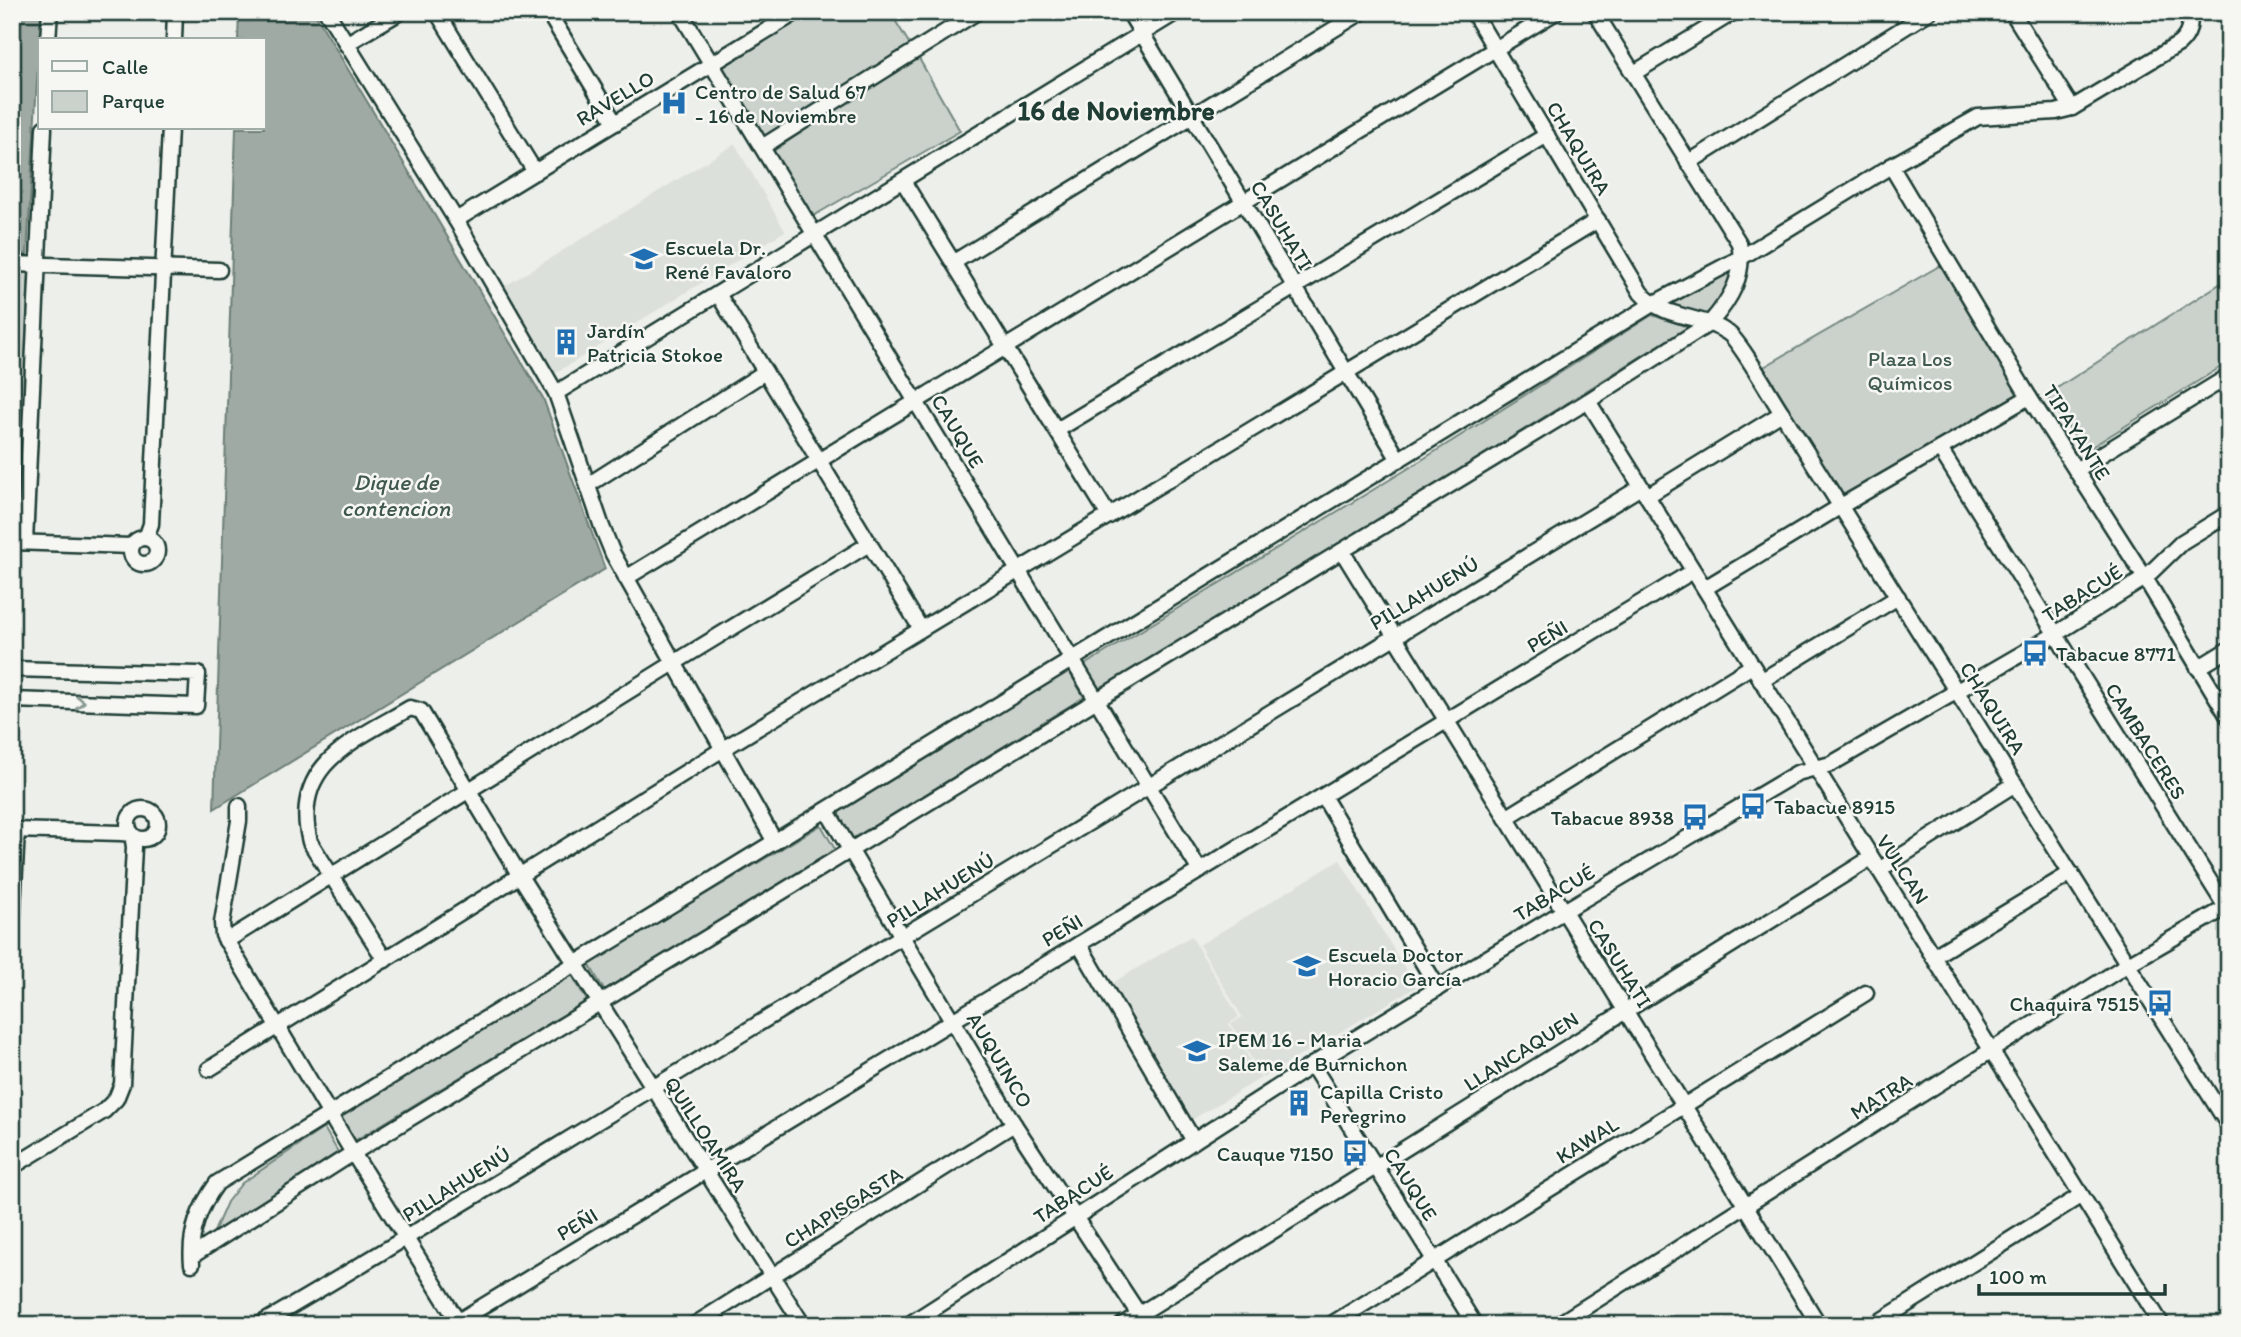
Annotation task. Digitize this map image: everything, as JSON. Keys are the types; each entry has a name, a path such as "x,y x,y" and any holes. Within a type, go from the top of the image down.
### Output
{"street":[{"path":"48,38 50,12"},
{"path":"174,38 176,12"},
{"path":"327,12 456,220 556,393 602,527 626,578 775,842"},
{"path":"346,44 400,12"},
{"path":"436,12 534,172"},
{"path":"548,12 615,123"},
{"name":"CAUQUE","path":"680,12 1200,871"},
{"name":"RAVELLO","path":"456,220 797,12"},
{"path":"762,147 977,12"},
{"name":"CASUHATI","path":"1129,12 1399,460"},
{"path":"556,393 1177,12"},
{"path":"954,262 1362,12"},
{"name":"CHAQUIRA","path":"1472,12 1641,293 1651,305"},
{"path":"626,578 1556,12"},
{"path":"1595,12 1739,243 1742,257 1735,288 1710,323 1588,401 353,1153 192,1260 196,1219 216,1182 1651,305 1742,257 1891,166 1978,117 2056,112 2072,108 2179,44 2187,37 2190,12"},
{"path":"1634,73 1734,12"},
{"path":"1688,163 1929,12"},
{"path":"2012,12 2072,108"},
{"path":"44,130 38,265 18,542 131,547"},
{"path":"146,538 150,524 170,130"},
{"path":"1057,430 1547,135"},
{"name":"TIPAYANTE","path":"1891,166 2029,397 2145,578 2229,718"},
{"path":"902,181 1109,516"},
{"path":"209,1069 723,749 1598,220"},
{"path":"12,264 219,270"},
{"path":"718,294 921,629"},
{"path":"1651,305 1668,313 1710,323"},
{"name":"CHAQUIRA","path":"1710,323 1732,336 1782,413 2229,1126"},
{"path":"588,485 765,372"},
{"path":"2076,470 2229,376"},
{"path":"1704,588 2029,397"},
{"name":"VULCAN","path":"1588,401 2162,1325"},
{"name":"PILLAHUENÚ","path":"260,1325 407,1239 1394,636 1782,413"},
{"name":"CAMBACERES","path":"1940,449 2228,909"},
{"name":"TABACUÉ","path":"908,1325 1312,1065 1564,911 1797,773 1831,764 2054,635 2145,578 2182,542 2229,513"},
{"path":"146,538 153,542 157,550 152,562 144,564 136,562 131,555 131,547 137,540 146,538"},
{"path":"226,941 869,544"},
{"name":"CASUHATI","path":"1342,551 1819,1325"},
{"name":"PEÑI","path":"457,1324 952,1020 1693,572"},
{"path":"1761,681 1898,597"},
{"path":"2197,668 2229,649"},
{"path":"1506,818 1752,666"},
{"path":"12,669 198,674 196,706 12,700"},
{"name":"QUILLOAMIRA","path":"385,960 310,842 305,824 306,796 319,773 343,747 410,708 415,708 421,710 599,1004 803,1325"},
{"name":"LLANCAQUEN","path":"1122,1325 1142,1319 1375,1167 1625,1011 2015,784"},
{"path":"1323,796 1438,988"},
{"path":"239,806 239,821 222,923 226,941 457,1324"},
{"name":"AUQUINCO","path":"827,811 1014,1124 1142,1319"},
{"path":"12,928 14,830 132,834 134,847 122,1084 116,1100 104,1111 12,1167"},
{"path":"1934,956 2071,873"},
{"name":"MATRA","path":"1557,1325 2128,964 2228,909"},
{"path":"1079,944 1194,1141"},
{"name":"KAWAL","path":"1330,1325 1866,993"},
{"name":"CAUQUE","path":"1312,1065 1475,1325"},
{"name":"CHAPISGASTA","path":"694,1325 1014,1124"},
{"path":"1874,1325 2080,1196"}],"shaded area":[{"name":"Escuela Dr. René Favaloro","path":"735,144 785,231 551,376 502,288"},
{"name":"Escuela Doctor Horacio García","path":"1340,860 1416,987 1263,1078 1231,1024 1242,1017 1199,945"},
{"name":"IPEM 16 - Maria Saleme de Burnichon","path":"1191,936 1239,1017 1229,1024 1261,1078 1190,1121 1109,985"}],"green space":[{"path":"805,12 890,12 912,48 763,141 718,66"},
{"path":"917,55 960,131 808,219 769,154"},
{"name":"Plaza Los Químicos","path":"1941,265 2020,395 1840,498 1762,368"},
{"path":"1737,269 1708,320 1662,305"},
{"path":"12,271 29,272 18,527 12,527"},
{"path":"2229,278 2229,362 2085,451 2046,395"},
{"path":"1652,315 1688,327 1423,493 1096,691 1081,667 1409,468"},
{"path":"1069,671 1084,697 853,839 838,813"},
{"path":"821,825 836,851 604,990 589,964"},
{"path":"572,975 587,1001 354,1141 339,1116"},
{"path":"324,1128 338,1152 213,1234 227,1202 242,1183"}],"water":[{"path":"12,12 41,12 27,254 12,253"},
{"name":"Dique de contencion","path":"239,12 314,12 543,398 605,569 214,809 236,130 266,130 266,38 238,38"}],"place":[{"name":"Centro de Salud 67 - 16 de Noviembre","path":"674,103"},
{"name":"Escuela Dr. René Favaloro","path":"644,259"},
{"name":"Jardín Patricia Stokoe","path":"566,342"},
{"name":"Tabacue 8771","path":"2035,653"},
{"name":"Tabacue 8915","path":"1753,806"},
{"name":"Tabacue 8938","path":"1695,817"},
{"name":"Escuela Doctor Horacio García","path":"1307,966"},
{"name":"Chaquira 7515","path":"2160,1003"},
{"name":"IPEM 16 - Maria Saleme de Burnichon","path":"1197,1051"},
{"name":"Capilla Cristo Peregrino","path":"1299,1103"},
{"name":"Cauque 7150","path":"1355,1153"}],"district":[{"name":"16 de Noviembre","path":"1116,110"}]}
